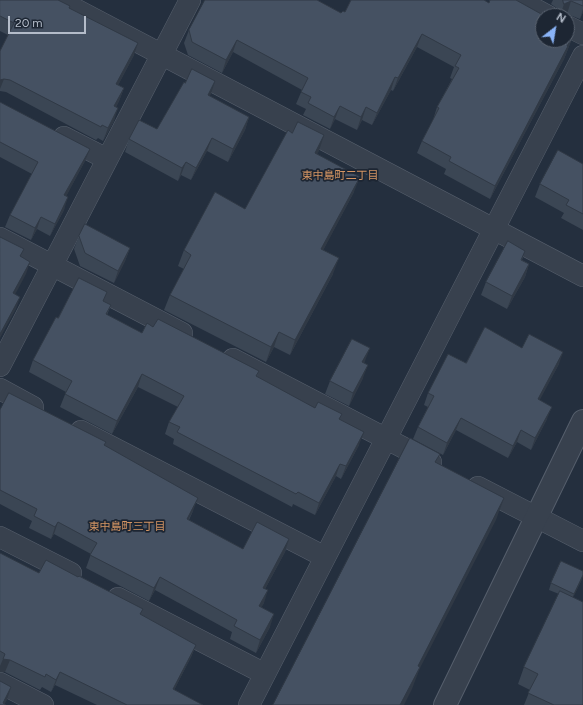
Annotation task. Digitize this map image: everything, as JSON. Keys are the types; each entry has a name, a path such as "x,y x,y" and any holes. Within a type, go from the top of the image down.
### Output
{"street":[{"path":"58,0 583,276"},
{"path":"0,366 190,0"},
{"path":"518,0 535,9"},
{"path":"249,705 583,56"},
{"path":"47,128 107,159"},
{"path":"0,238 198,341"},
{"path":"219,352 583,541"},
{"path":"0,390 325,557"},
{"path":"445,705 583,421"},
{"path":"0,537 265,674"},
{"path":"0,683 43,705"}],"building":[{"path":"0,0 58,0 70,6 69,8 138,43 116,84 124,88 114,106 118,108 108,128 102,125 101,127 10,80 0,80 0,51 14,23 0,16"},
{"path":"205,0 317,0 341,13 343,11 345,12 351,0 484,0 489,3 490,0 516,0 535,11 535,48 567,48 495,186 449,161 451,157 422,141 439,108 437,107 459,68 455,66 461,55 422,34 398,78 395,77 377,113 366,107 361,117 340,106 334,117 308,103 311,97 301,92 308,78 237,40 226,60 192,42 189,30"},
{"path":"563,0 583,0 583,6 571,1 564,4"},
{"path":"192,69 215,81 208,95 249,117 233,149 212,138 196,168 186,162 182,168 129,139 139,120 157,129"},
{"path":"0,102 90,149 64,195 68,197 55,224 41,217 35,228 10,215 38,162 0,142"},
{"path":"298,122 324,135 315,153 360,177 321,249 339,258 295,340 279,332 271,347 170,295 191,255 184,250 215,192 245,209 288,130 292,133"},
{"path":"558,150 583,164 583,214 566,205 569,200 540,184"},
{"path":"85,224 130,248 118,271 85,253 79,236"},
{"path":"0,237 24,249 20,256 30,262 13,293 20,297 0,334"},
{"path":"508,241 525,251 521,260 529,264 512,296 486,282"},
{"path":"79,278 107,292 103,301 111,305 106,314 142,333 147,323 153,327 158,319 259,371 256,376 315,408 318,402 342,414 339,419 364,432 346,466 340,464 319,503 298,492 296,494 177,432 180,427 169,422 184,396 142,374 117,421 65,394 72,381 33,360 56,317 58,318"},
{"path":"485,327 522,348 529,334 563,352 538,399 552,407 535,438 521,430 513,446 461,418 447,443 418,427 434,396 428,393 448,354 466,363"},
{"path":"352,339 370,348 362,362 368,365 353,393 330,381"},
{"path":"9,393 106,442 104,445 198,498 187,519 243,549 257,522 289,539 263,588 268,590 259,606 274,614 260,640 234,626 237,620 160,577 154,588 90,555 97,543 58,522 55,527 34,516 37,509 0,490 0,410"},
{"path":"410,438 440,454 435,462 504,498 418,666 420,667 400,705 273,705"},
{"path":"0,553 39,573 46,560 143,609 140,614 196,645 173,689 203,705 127,705 60,672 56,680 46,674 45,677 10,660 3,659 5,654 0,651"},
{"path":"561,561 583,571 583,575 574,594 551,583"},
{"path":"560,591 583,602 583,705 554,705 528,693 538,674 524,667"},
{"path":"0,681 11,687 3,703 6,705 0,705"}],"district":[{"name":"東中島町二丁目","path":"340,176"},
{"name":"東中島町三丁目","path":"127,527"}]}
